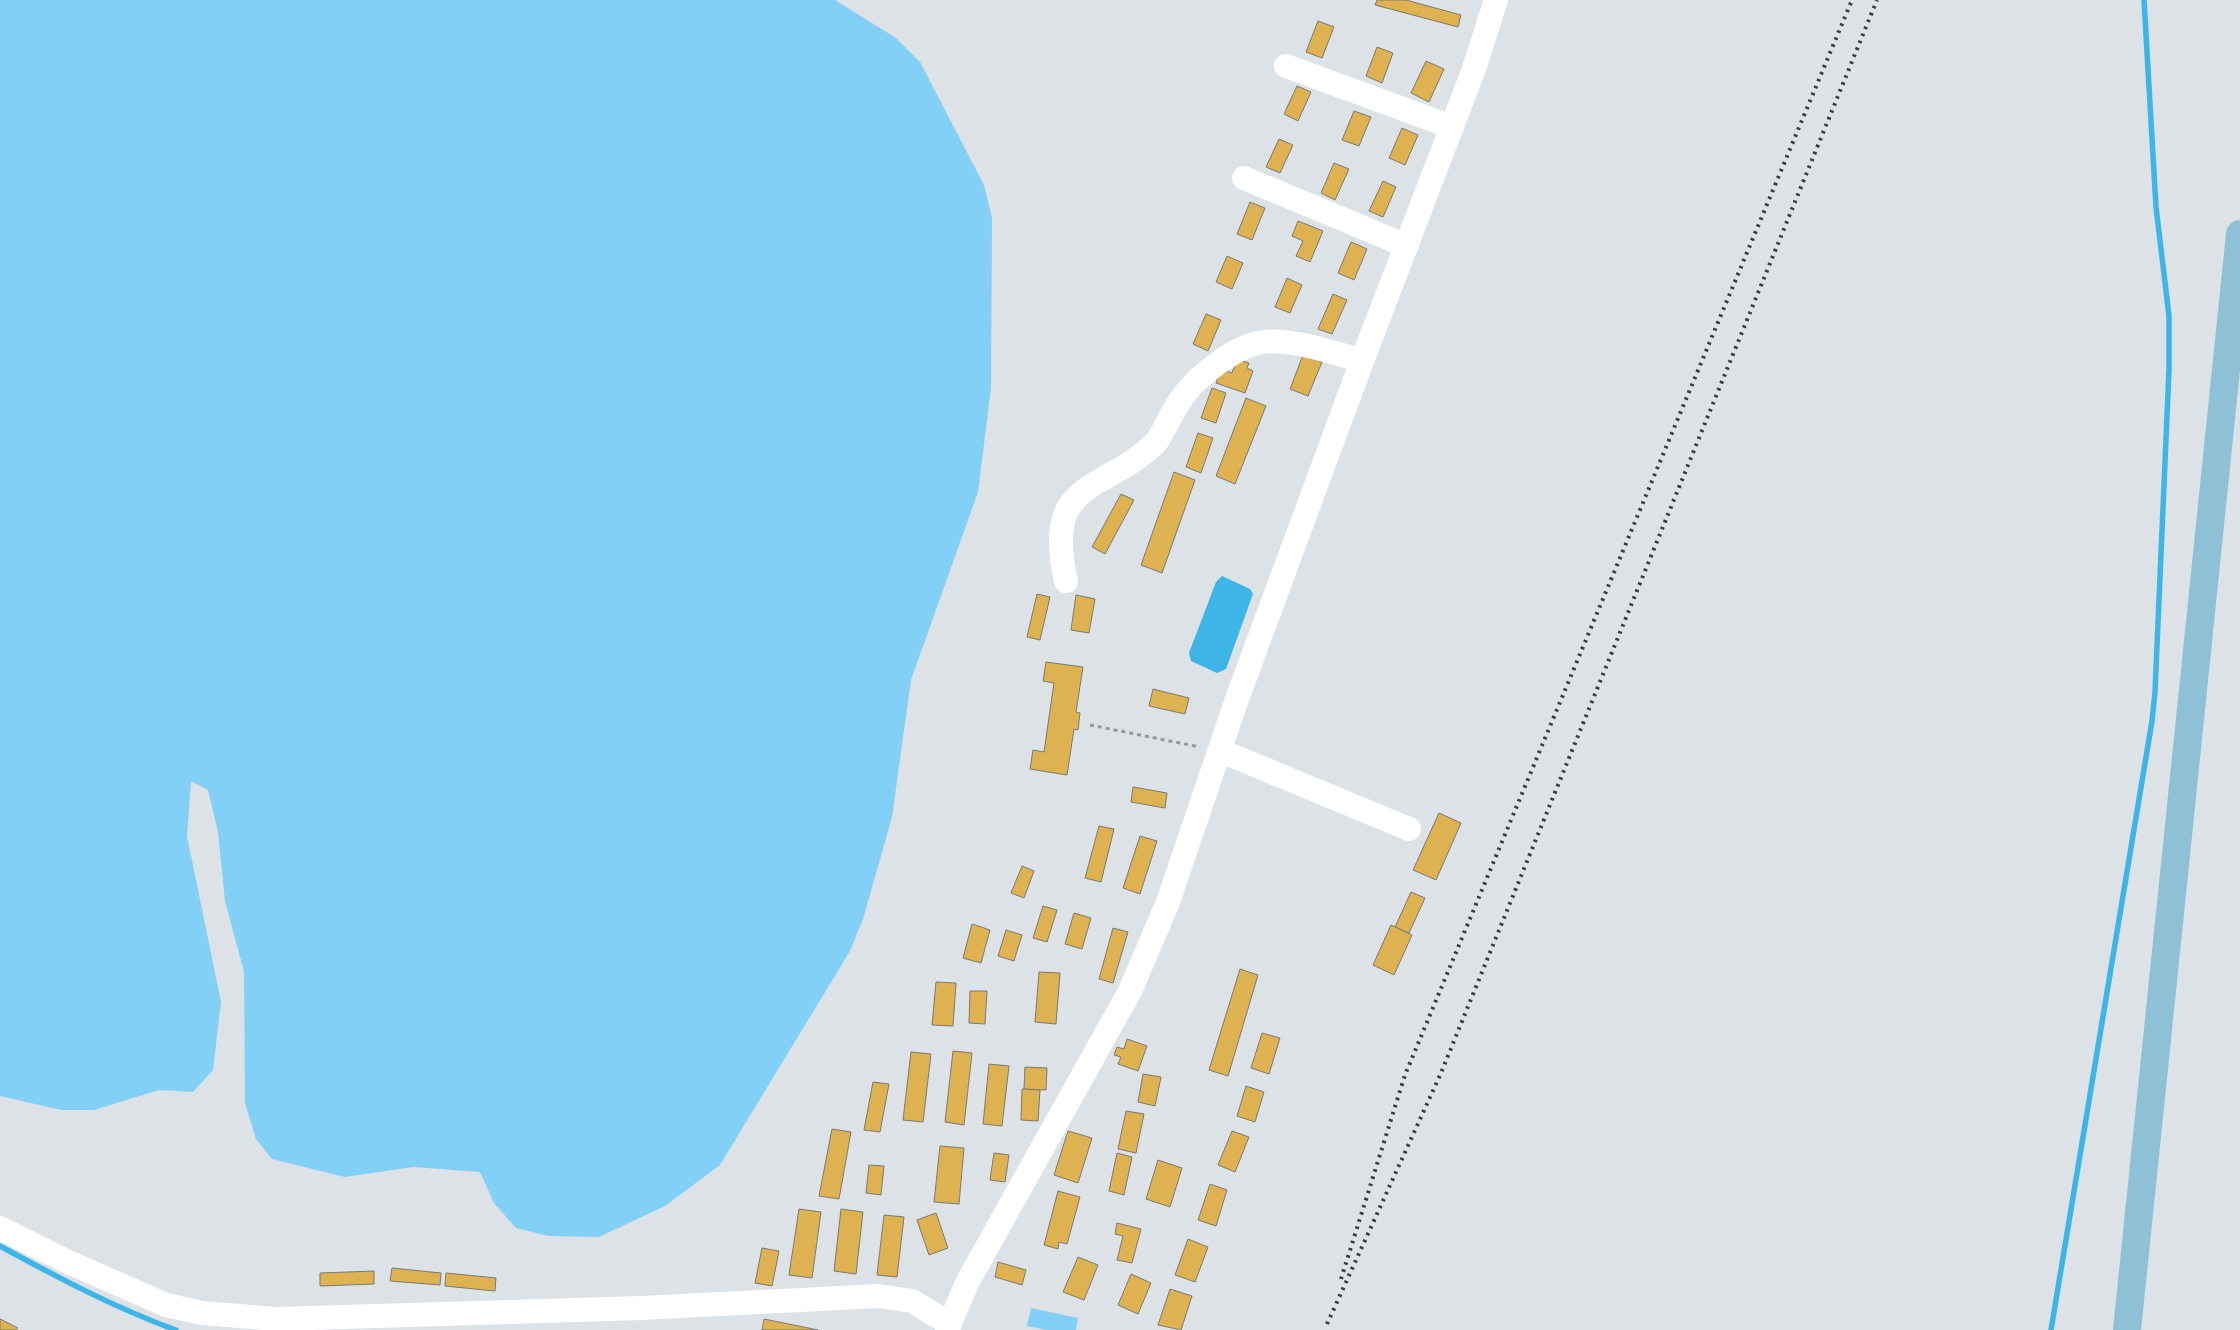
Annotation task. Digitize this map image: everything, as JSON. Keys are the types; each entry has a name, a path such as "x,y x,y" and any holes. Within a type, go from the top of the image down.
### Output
{"main road":[{"path":"2127,1330 2240,234"}],"street":[{"path":"0,1228 66,1261 166,1305 202,1313 276,1320 642,1308 878,1296 912,1301 949,1327 967,1282 1130,991 1168,902 1221,751 1237,699 1362,362 1474,69 1496,0"},
{"path":"1286,66 1452,127"},
{"path":"1244,178 1407,246"},
{"path":"1066,581 1060,555 1067,510 1078,496 1136,460 1156,442 1184,394 1214,367 1241,348 1259,342 1318,348 1362,362"},
{"path":"1221,751 1409,829"}],"path":[{"path":"1090,725 1221,751"}],"shaded area":[{"path":"0,0 835,0 896,38 920,62 984,185 992,218 991,388 978,492 911,680 892,817 863,919 850,951 720,1165 665,1206 599,1237 549,1236 516,1228 494,1203 480,1172 413,1167 345,1177 272,1159 256,1139 245,1103 244,972 225,901 218,832 208,790 191,781 187,836 221,1002 213,1070 193,1092 159,1090 94,1110 61,1110 0,1096"},
{"path":"1222,576 1250,589 1253,594 1226,669 1217,673 1191,661 1189,653 1216,582"},
{"path":"1031,1308 1078,1318 1076,1330 1046,1330 1027,1326"}],"building":[{"path":"1377,0 1406,0 1461,15 1458,27 1375,5"},
{"path":"1318,21 1334,27 1322,58 1306,52"},
{"path":"1377,47 1393,53 1382,83 1366,76"},
{"path":"1426,61 1444,69 1429,102 1411,93"},
{"path":"1297,86 1311,92 1298,121 1284,114"},
{"path":"1354,111 1371,117 1359,146 1342,140"},
{"path":"1402,128 1418,135 1405,165 1389,158"},
{"path":"1279,139 1293,145 1280,173 1266,167"},
{"path":"1334,163 1349,169 1335,200 1321,193"},
{"path":"1383,181 1396,187 1383,217 1369,211"},
{"path":"1250,202 1265,208 1252,240 1237,234"},
{"path":"1298,221 1323,231 1310,262 1296,256 1303,241 1292,236"},
{"path":"1351,242 1367,249 1354,280 1338,273"},
{"path":"1227,256 1243,263 1232,289 1216,282"},
{"path":"1287,278 1302,285 1290,313 1275,307"},
{"path":"1333,294 1347,300 1332,334 1318,329"},
{"path":"1206,314 1221,320 1208,351 1193,344"},
{"path":"1303,355 1322,362 1308,396 1290,389"},
{"path":"1237,359 1249,363 1247,368 1253,371 1245,393 1216,383 1221,369 1232,373"},
{"path":"1212,388 1226,393 1216,423 1201,418"},
{"path":"1246,398 1266,406 1235,484 1216,476"},
{"path":"1198,433 1213,438 1201,473 1186,467"},
{"path":"1174,472 1195,480 1162,573 1141,565"},
{"path":"1121,494 1134,500 1105,554 1092,547"},
{"path":"1037,594 1050,597 1040,640 1027,637"},
{"path":"1076,595 1095,599 1089,633 1071,630"},
{"path":"1046,662 1083,667 1076,712 1080,713 1078,730 1074,729 1067,775 1030,769 1033,750 1044,752 1054,683 1043,681"},
{"path":"1153,689 1189,698 1185,714 1149,706"},
{"path":"1133,787 1167,793 1165,808 1131,802"},
{"path":"1439,813 1461,823 1436,880 1413,870"},
{"path":"1099,826 1114,829 1101,882 1085,878"},
{"path":"1140,836 1157,841 1140,894 1123,888"},
{"path":"1022,866 1034,871 1024,898 1011,893"},
{"path":"1411,892 1425,898 1409,933 1395,927"},
{"path":"1043,906 1057,910 1047,942 1033,938"},
{"path":"1074,913 1091,918 1082,949 1065,944"},
{"path":"972,924 990,930 981,963 963,958"},
{"path":"1391,925 1412,935 1394,975 1373,965"},
{"path":"1113,928 1128,932 1113,983 1099,979"},
{"path":"1006,930 1022,935 1014,961 998,956"},
{"path":"1240,969 1258,975 1228,1076 1209,1070"},
{"path":"1039,972 1060,973 1056,1024 1035,1022"},
{"path":"936,982 956,983 953,1026 932,1025"},
{"path":"970,991 987,991 985,1024 969,1023"},
{"path":"1262,1033 1280,1038 1269,1074 1251,1068"},
{"path":"1127,1039 1147,1046 1138,1071 1118,1064 1121,1057 1114,1055 1117,1047 1124,1049"},
{"path":"953,1051 972,1053 964,1125 945,1122"},
{"path":"911,1052 931,1054 923,1122 903,1120"},
{"path":"989,1064 1009,1066 1002,1126 983,1124"},
{"path":"1025,1067 1047,1068 1046,1090 1024,1089"},
{"path":"1143,1074 1161,1077 1155,1106 1138,1102"},
{"path":"873,1082 889,1084 880,1132 864,1130"},
{"path":"1246,1086 1264,1092 1255,1122 1237,1116"},
{"path":"1022,1089 1040,1090 1038,1121 1021,1120"},
{"path":"1126,1111 1144,1114 1136,1153 1118,1149"},
{"path":"832,1129 851,1132 839,1199 819,1196"},
{"path":"1068,1131 1092,1138 1078,1183 1054,1175"},
{"path":"1232,1131 1249,1137 1235,1172 1218,1165"},
{"path":"940,1146 964,1148 959,1204 934,1202"},
{"path":"994,1153 1009,1155 1005,1182 990,1180"},
{"path":"1117,1153 1132,1157 1124,1195 1109,1191"},
{"path":"1158,1160 1182,1168 1170,1207 1146,1199"},
{"path":"869,1165 884,1166 881,1195 866,1193"},
{"path":"1210,1184 1227,1190 1216,1226 1198,1220"},
{"path":"1058,1191 1080,1197 1067,1244 1059,1242 1058,1249 1044,1245"},
{"path":"799,1209 821,1212 812,1278 789,1275"},
{"path":"841,1209 863,1212 856,1274 834,1271"},
{"path":"936,1213 948,1248 929,1255 917,1220"},
{"path":"884,1215 904,1217 897,1277 877,1275"},
{"path":"1117,1223 1141,1229 1132,1263 1117,1260 1123,1236 1115,1234"},
{"path":"1188,1239 1208,1247 1195,1282 1175,1275"},
{"path":"762,1248 779,1251 772,1286 755,1283"},
{"path":"1078,1257 1098,1265 1084,1300 1063,1292"},
{"path":"998,1262 1026,1270 1022,1285 995,1277"},
{"path":"392,1268 441,1273 440,1285 390,1281"},
{"path":"374,1271 374,1284 320,1286 320,1273"},
{"path":"446,1273 496,1278 495,1291 445,1286"},
{"path":"1131,1274 1151,1283 1138,1314 1118,1305"},
{"path":"1170,1289 1192,1296 1181,1330 1158,1325"},
{"path":"0,1319 18,1328 16,1330 0,1330"},
{"path":"764,1319 818,1330 762,1330"}],"waterway":[{"path":"2051,1330 2152,721 2155,692 2169,370 2169,316 2156,207 2144,0"},
{"path":"0,1246 109,1302 176,1330"}],"railway":[{"path":"1341,1279 1405,1075 1852,0"},
{"path":"1327,1324 1441,1073 1877,0"}]}
